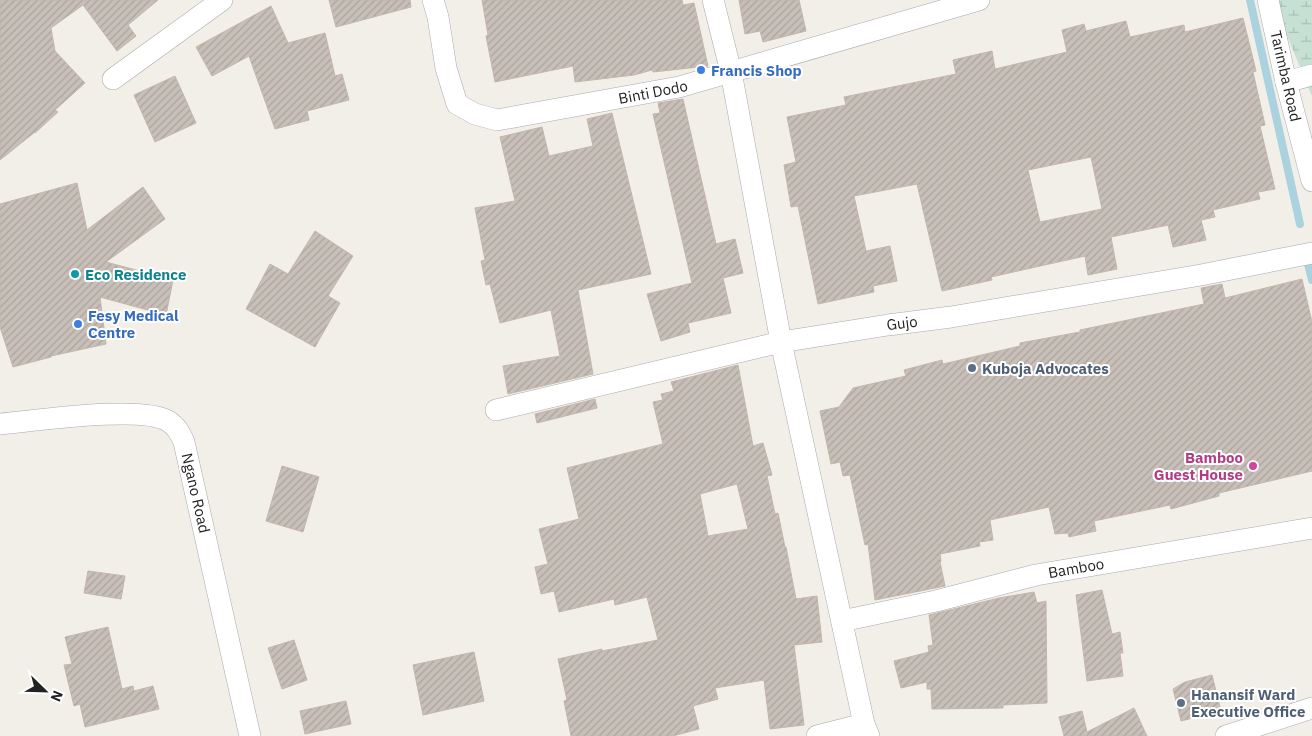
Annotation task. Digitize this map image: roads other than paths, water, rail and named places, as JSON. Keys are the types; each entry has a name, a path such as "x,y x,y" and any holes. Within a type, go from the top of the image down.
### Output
{"street":[{"path":"113,80 222,0"},
{"name":"Binti Dodo","path":"433,0 438,17 446,68 458,104 475,114 497,120 670,89 979,0"},
{"path":"713,0 731,72 781,342 867,730 817,736"},
{"name":"Tarimba Road","path":"1268,0 1286,82 1312,181"},
{"path":"1286,82 1312,75"},
{"name":"Gujo","path":"496,410 781,342 951,317 1201,275 1312,253"},
{"name":"Ngano Road","path":"0,424 123,414 152,416 167,420 178,429 184,442 250,736"},
{"name":"Bamboo","path":"842,622 936,601 1036,575 1312,528"},
{"path":"1226,736 1312,708"}],"waterway":[{"path":"1250,0 1300,224"},
{"path":"1308,264 1312,280"}],"place":[{"name":"Francis Shop","path":"701,70"},
{"name":"Eco Residence","path":"75,274"},
{"name":"Fesy Medical Centre","path":"78,324"},
{"name":"Kuboja Advocates","path":"972,368"},
{"name":"Bamboo Guest House","path":"1253,466"},
{"name":"Hanansif Ward Executive Office","path":"1181,703"}]}
